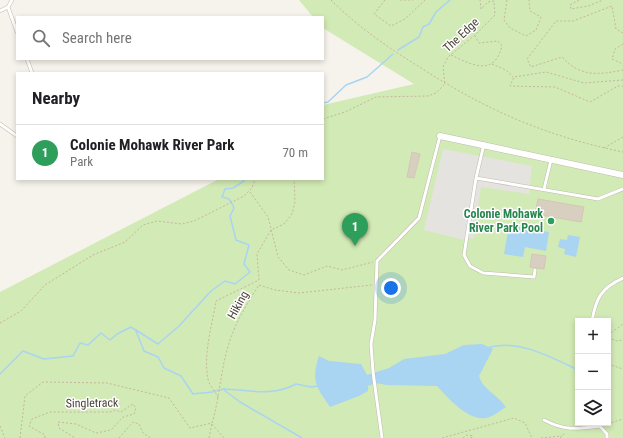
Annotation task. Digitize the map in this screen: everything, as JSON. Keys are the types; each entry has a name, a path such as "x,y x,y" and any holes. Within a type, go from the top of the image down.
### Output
{"street":[{"path":"440,136 484,144 623,175"}],"lane":[{"path":"0,11 8,7 12,0"},
{"path":"8,7 16,29"},
{"path":"27,60 32,72"},
{"path":"0,124 16,135"},
{"path":"382,438 372,372 371,344 374,320 377,261 419,218 440,136"},
{"path":"484,144 476,178 464,255 470,266 483,273 534,277 535,270"},
{"path":"544,189 551,160"},
{"path":"476,178 598,199 623,189"},
{"path":"593,318 595,306 600,295 608,286 623,278"},
{"path":"544,420 558,427 568,429 600,426 607,434 607,438"}],"path":[{"path":"331,0 367,32 445,84 476,102 534,128 568,139 623,152"},
{"path":"385,0 374,14 391,26 405,19 425,0"},
{"path":"400,0 413,0"},
{"name":"The Edge","path":"445,84 443,67 450,55 475,35 495,15 494,1 488,2 481,8 480,0"},
{"path":"507,0 504,20 510,28 526,36 536,30 541,17 530,11 529,0"},
{"path":"580,0 570,4 571,9 588,6 603,0"},
{"path":"623,33 616,29 612,6 573,21 556,21 526,58 531,67 562,57 571,67 584,73 608,73 623,70"},
{"path":"450,55 479,66 491,64 499,58 502,46 498,41 479,43 475,35"},
{"path":"623,44 615,49 612,59 623,64"},
{"path":"491,64 506,70 514,77"},
{"path":"514,77 546,72 584,83 623,80"},
{"path":"514,77 510,86 555,87 590,102 618,86 623,86"},
{"path":"324,119 346,112 376,97 433,95 445,84"},
{"path":"604,148 623,137"},
{"path":"0,323 21,311 40,289 50,282 98,252 124,242 147,223 162,221 175,224 187,224 236,201 250,191 255,180"},
{"path":"259,285 257,254 271,230 284,224 292,214 295,202 294,180"},
{"path":"250,191 268,217 278,257 289,270 304,275 328,266 342,270 377,261"},
{"path":"219,401 217,392 208,381 206,352 216,301 259,280"},
{"name":"Hiking","path":"209,438 219,401 219,387 226,353 239,316 259,285 275,290 299,293 375,284"},
{"path":"611,333 623,324"},
{"path":"611,339 617,341 623,340"},
{"path":"611,365 623,369"},
{"path":"20,438 25,396 43,382 107,383 169,398 190,428 212,424 224,438"},
{"name":"Singletrack","path":"45,438 45,435 30,426 32,419 50,412 110,412 115,410 121,412 133,404 136,408 134,414 123,417 111,430 96,433 76,424 58,422 59,428 75,438"},
{"path":"442,438 514,418 525,423 532,438"},
{"path":"611,423 623,419"},
{"path":"119,438 133,422 139,424 143,432 151,438"},
{"path":"0,426 4,438"},
{"path":"560,438 568,429"},
{"path":"463,438 467,435 473,436 471,438"},
{"path":"541,438 562,436"}],"green space":[{"path":"299,0 623,0 623,438 0,438 0,292 217,180 324,180 324,105 414,84 324,29 324,16 312,16"}],"shaded area":[{"path":"443,149 532,166 529,194 481,187 473,239 468,238 468,241 424,230"}],"water":[{"path":"509,225 549,232 546,251 525,247 523,257 504,254"},
{"path":"568,235 580,237 576,257 564,254 565,249 558,247 560,239 567,240"},
{"path":"482,344 493,349 479,376 487,389 506,407 486,418 472,416 465,412 437,386 387,385 376,383 368,386 368,391 359,396 330,407 321,394 316,383 315,371 319,356 329,361 361,364 367,375 389,368 404,359 445,354 464,345"}],"building":[{"path":"412,152 420,154 414,178 407,177"},
{"path":"538,199 584,207 581,222 535,214"},
{"path":"532,254 546,256 544,269 530,267"}],"waterway":[{"path":"398,50 419,37 423,27 429,24 436,12 450,0"},
{"path":"324,103 328,102 346,85 367,77 393,54"},
{"path":"0,374 23,351 44,359 73,356 80,343 88,345 101,333 110,340 117,334 131,327 158,344 179,326 211,291 225,281 235,284 250,272 244,264 249,245 236,240 230,216 234,208 230,200 222,197 225,189 233,188 244,180"},
{"path":"136,331 144,351 158,357 164,368 181,376 193,394 224,389 269,392 287,388 296,384 311,387 318,386"},
{"path":"487,348 510,345 522,347 534,350 575,369"},
{"path":"224,390 240,402 302,438"}],"place":[{"name":"Colonie Mohawk River Park Pool","path":"551,221"},
{"name":"Colonie Mohawk River Park","path":"355,246"}]}
